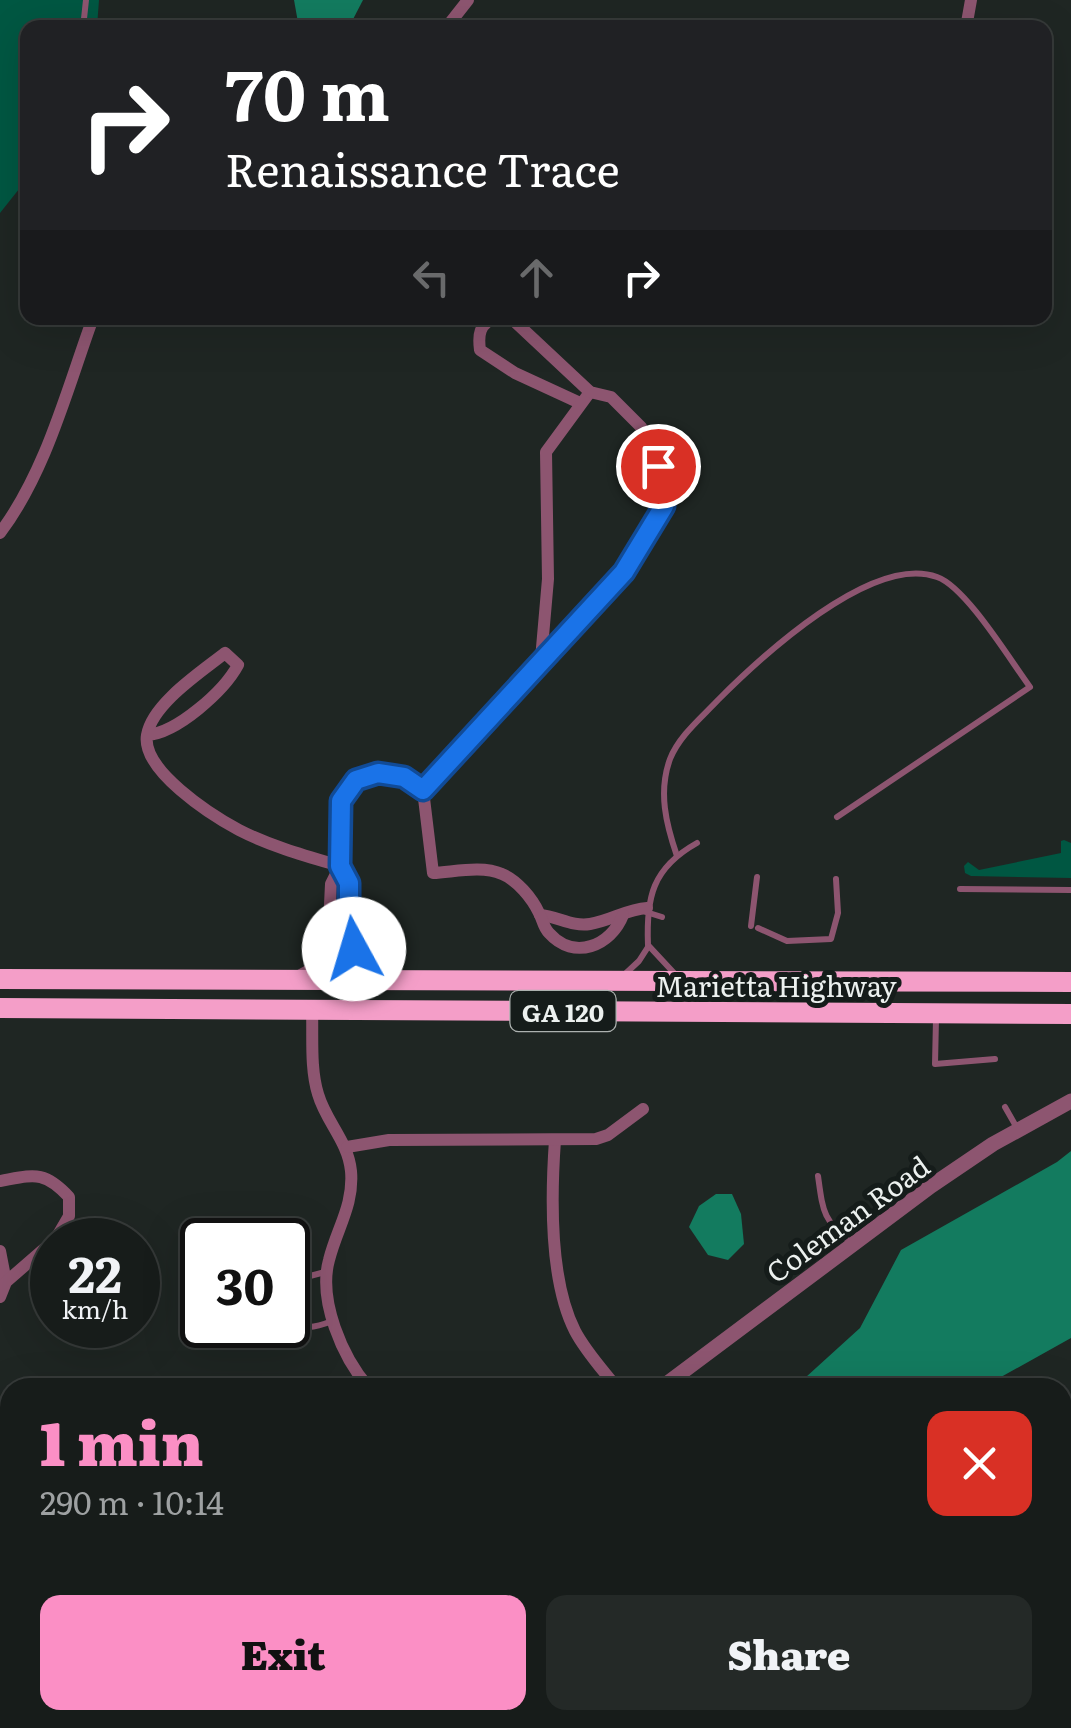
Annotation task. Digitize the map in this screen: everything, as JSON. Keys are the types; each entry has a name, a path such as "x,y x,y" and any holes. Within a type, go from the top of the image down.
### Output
{"highway":[{"name":"Marietta Highway","path":"0,979 1061,982"},
{"name":"Marietta Highway","path":"0,1008 1071,1014"},
{"path":"1044,1014 1071,1027"}],"street":[{"path":"452,20 468,0"},
{"path":"0,533 42,456 91,325"},
{"path":"485,325 478,336 480,350 514,374 580,403"},
{"path":"423,790 624,572 664,506 665,492 658,466 641,426 610,397 590,392 518,325"},
{"path":"541,660 548,579 546,452 590,392"},
{"path":"146,735 160,734 172,727 224,686 238,665 233,658 224,653 169,699 151,721 146,735 147,751 156,768 239,830 340,866"},
{"path":"391,979 366,963 351,942 349,883 340,866 339,812 345,794 356,780 378,773 404,777 423,790 433,873 482,869 500,872 518,884 544,927 565,945 584,948 603,942 623,915"},
{"path":"292,979 315,967 326,951 331,884 340,866"},
{"path":"540,915 582,924 623,915 632,909 647,910"},
{"path":"312,1010 318,1096 347,1147 351,1168 350,1202 326,1272 325,1292 332,1322 363,1378"},
{"name":"Coleman Road","path":"674,1378 931,1186 1071,1101"},
{"path":"347,1147 389,1140 596,1139 608,1135 643,1109"},
{"path":"555,1140 551,1202 555,1248 569,1316 579,1338 609,1378"},
{"path":"0,1181 36,1175 52,1180 69,1197 68,1218"},
{"path":"0,1251 6,1282"},
{"path":"0,1297 6,1282 30,1262"}],"lane":[{"path":"677,856 664,820 666,776 671,755 687,732 750,668 846,597 895,577 936,577 954,587 968,602 1030,686 837,817"},
{"path":"614,980 635,966 648,946 647,910 657,880 677,856 697,843"},
{"path":"757,877 754,927 787,941 831,938 838,913 836,878"},
{"path":"960,889 1071,890"},
{"path":"647,910 662,916"},
{"path":"648,946 666,968 689,981"},
{"path":"1061,982 1071,970"},
{"path":"936,1013 936,1064 995,1059"},
{"path":"1004,1107 1018,1130"},
{"path":"818,1176 824,1216 852,1245"},
{"path":"310,1276 326,1272"},
{"path":"310,1327 332,1322"}],"shaded area":[{"path":"0,0 99,0 98,20 20,20 20,188 0,213"},
{"path":"294,0 363,0 353,20 298,20"},
{"path":"1064,840 1071,843 1071,878 965,873 968,862 979,870 1061,853"},
{"path":"1071,1151 1071,1338 999,1378 805,1378 860,1328 901,1250"},
{"path":"716,1194 732,1194 741,1214 744,1244 728,1260 708,1255 689,1227 699,1206"}],"route":[{"path":"354,949 349,936 349,883 340,866 339,812 345,794 362,776 378,773 404,777 423,790 624,572 664,506 665,492 658,466"}]}
